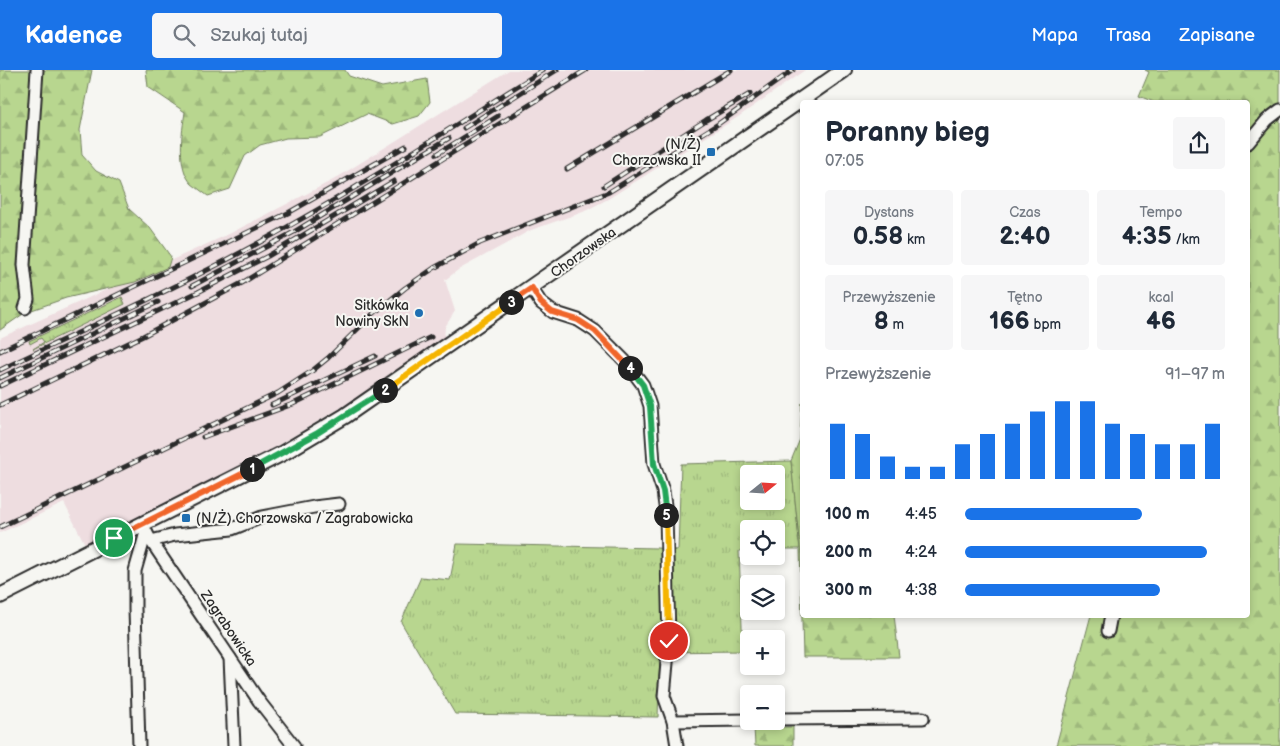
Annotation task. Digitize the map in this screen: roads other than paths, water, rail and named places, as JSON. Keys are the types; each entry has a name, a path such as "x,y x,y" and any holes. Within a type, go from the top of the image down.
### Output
{"street":[{"path":"25,308 28,299 24,265 37,70"},
{"name":"Chorzowska","path":"801,100 844,70"},
{"name":"Chorzowska","path":"0,596 147,533 338,421 800,101"},
{"path":"1250,141 1267,120 1280,110"},
{"path":"532,288 541,303 552,312 578,320 595,331 625,361 643,385 650,406 654,464 663,491 666,513 669,641 664,696 673,720 677,746"},
{"path":"139,746 135,571 147,533 175,535 232,529 262,517 314,506 339,504"},
{"name":"Zagrabowicka","path":"147,533 259,701 294,746"},
{"path":"1108,631 1110,618"},
{"path":"230,656 234,746"},
{"path":"785,719 924,718"},
{"path":"673,720 740,720"}],"railway":[{"path":"0,370 165,291 262,241 369,179 543,70"},
{"path":"464,128 557,70"},
{"path":"0,405 143,336 242,283 586,70"},
{"path":"567,169 731,70"},
{"path":"0,527 278,393 312,371 373,314 434,268 480,243 609,192 718,124 793,70"},
{"path":"604,186 750,94"},
{"path":"437,154 498,116"},
{"path":"192,286 294,232 449,138"},
{"path":"0,351 288,213 406,146"},
{"path":"0,386 198,292 268,256 394,181"},
{"path":"0,378 158,302"},
{"path":"203,437 293,404 431,337"},
{"path":"272,405 375,356"}],"place":[{"name":"(N/Ż) Chorzowska II","path":"711,152"},
{"name":"Sitkówka Nowiny SkN","path":"419,313"},
{"name":"(N/Ż) Chorzowska / Zagrabowicka","path":"186,518"}]}
